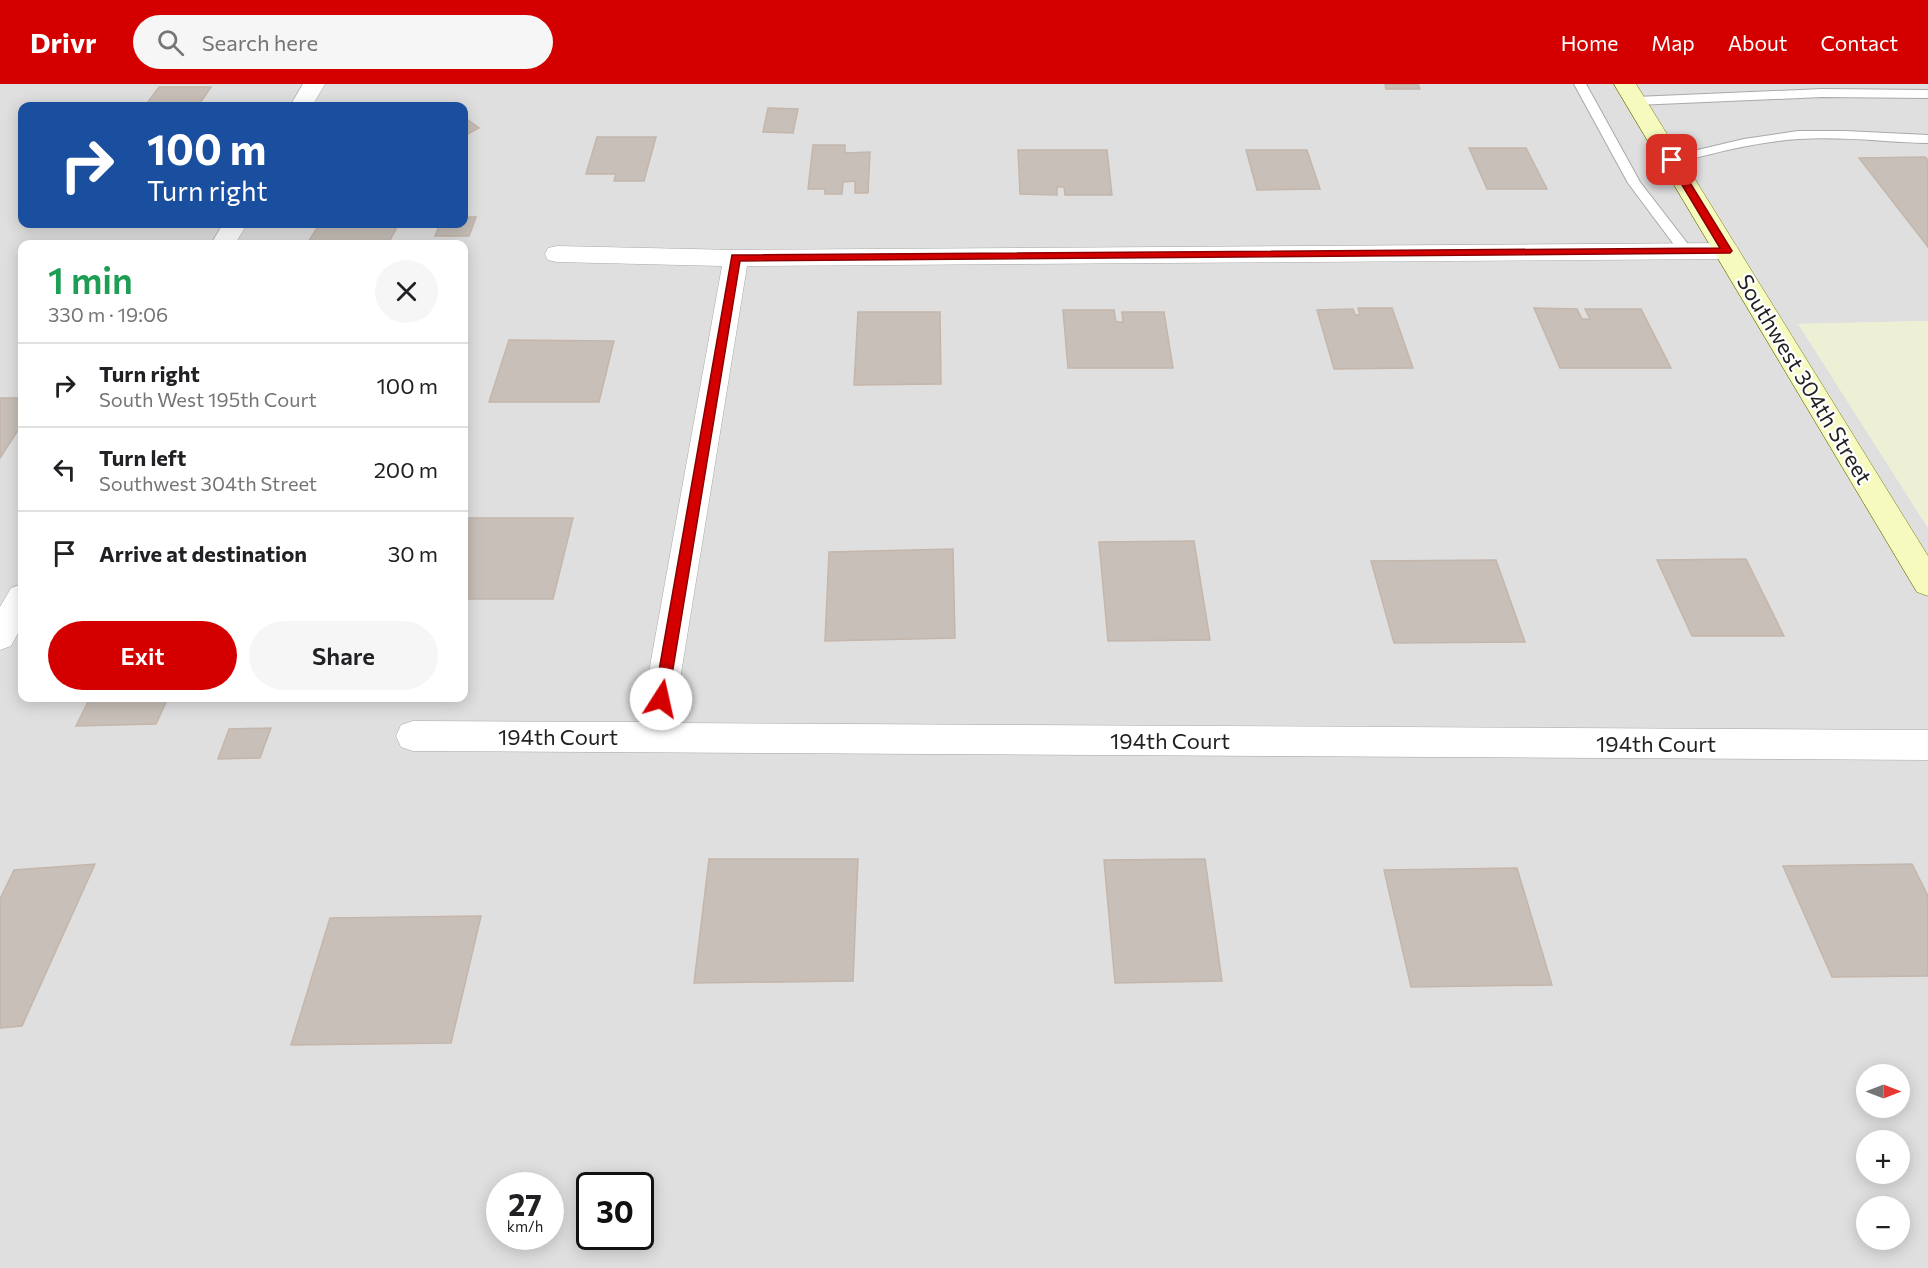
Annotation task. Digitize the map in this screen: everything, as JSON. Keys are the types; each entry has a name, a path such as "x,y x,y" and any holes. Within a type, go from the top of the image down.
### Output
{"street":[{"path":"303,102 314,84"},
{"name":"Southwest 304th Street","path":"1631,93 1928,583"},
{"path":"556,254 736,258 1727,251"},
{"path":"654,737 736,258"},
{"path":"0,637 18,604"},
{"name":"194th Court","path":"413,736 1928,745"}],"lane":[{"path":"1580,84 1634,183 1686,251"},
{"path":"1631,93 1928,94"},
{"path":"1672,160 1750,139 1773,137 1818,134 1886,139 1928,139"}],"shaded area":[{"path":"0,84 1928,84 1928,321 1799,324 1928,528 1928,1268 0,1268"}],"green space":[{"path":"1928,321 1928,528 1798,324"}],"building":[{"path":"1385,84 1418,84 1420,89 1386,89"},
{"path":"159,87 211,87 201,102 148,102"},
{"path":"768,108 798,109 793,133 763,132"},
{"path":"468,120 479,128 468,134"},
{"path":"597,137 656,137 644,181 614,181 616,174 586,174"},
{"path":"813,145 845,145 845,153 870,152 868,193 855,193 855,181 843,182 842,194 825,194 825,189 808,189"},
{"path":"1469,148 1526,148 1547,189 1487,189"},
{"path":"1018,150 1107,150 1112,195 1065,195 1064,187 1057,187 1057,195 1020,194"},
{"path":"1246,150 1307,150 1320,189 1257,190"},
{"path":"1925,157 1928,160 1928,247 1859,158"},
{"path":"468,217 476,217 469,236 435,236 438,228 468,228"},
{"path":"317,228 396,228 390,240 309,240"},
{"path":"1358,308 1392,308 1413,368 1334,369 1317,310 1353,309 1355,315 1360,315"},
{"path":"1534,308 1577,309 1582,319 1590,319 1585,309 1641,309 1671,368 1560,368"},
{"path":"1063,310 1114,310 1116,322 1123,322 1122,312 1164,312 1173,368 1068,368"},
{"path":"858,312 940,312 941,384 854,385"},
{"path":"509,340 614,341 599,402 489,402"},
{"path":"0,398 18,398 18,430 0,458"},
{"path":"468,518 573,518 553,599 468,599"},
{"path":"1194,541 1210,640 1108,641 1099,542"},
{"path":"953,549 955,638 825,641 829,552"},
{"path":"1746,559 1784,636 1692,636 1657,560"},
{"path":"1496,560 1525,642 1394,643 1371,561"},
{"path":"88,702 166,702 156,724 76,726"},
{"path":"271,728 260,758 218,759 229,729"},
{"path":"709,859 858,859 853,981 694,983"},
{"path":"1205,859 1222,981 1115,983 1104,860"},
{"path":"95,864 22,1026 0,1028 0,899 14,870"},
{"path":"1912,864 1928,896 1928,976 1832,977 1783,866"},
{"path":"1517,868 1552,985 1411,987 1384,870"},
{"path":"481,916 451,1043 291,1045 330,918"}],"route":[{"path":"661,699 736,258 1727,251 1672,160"}]}
